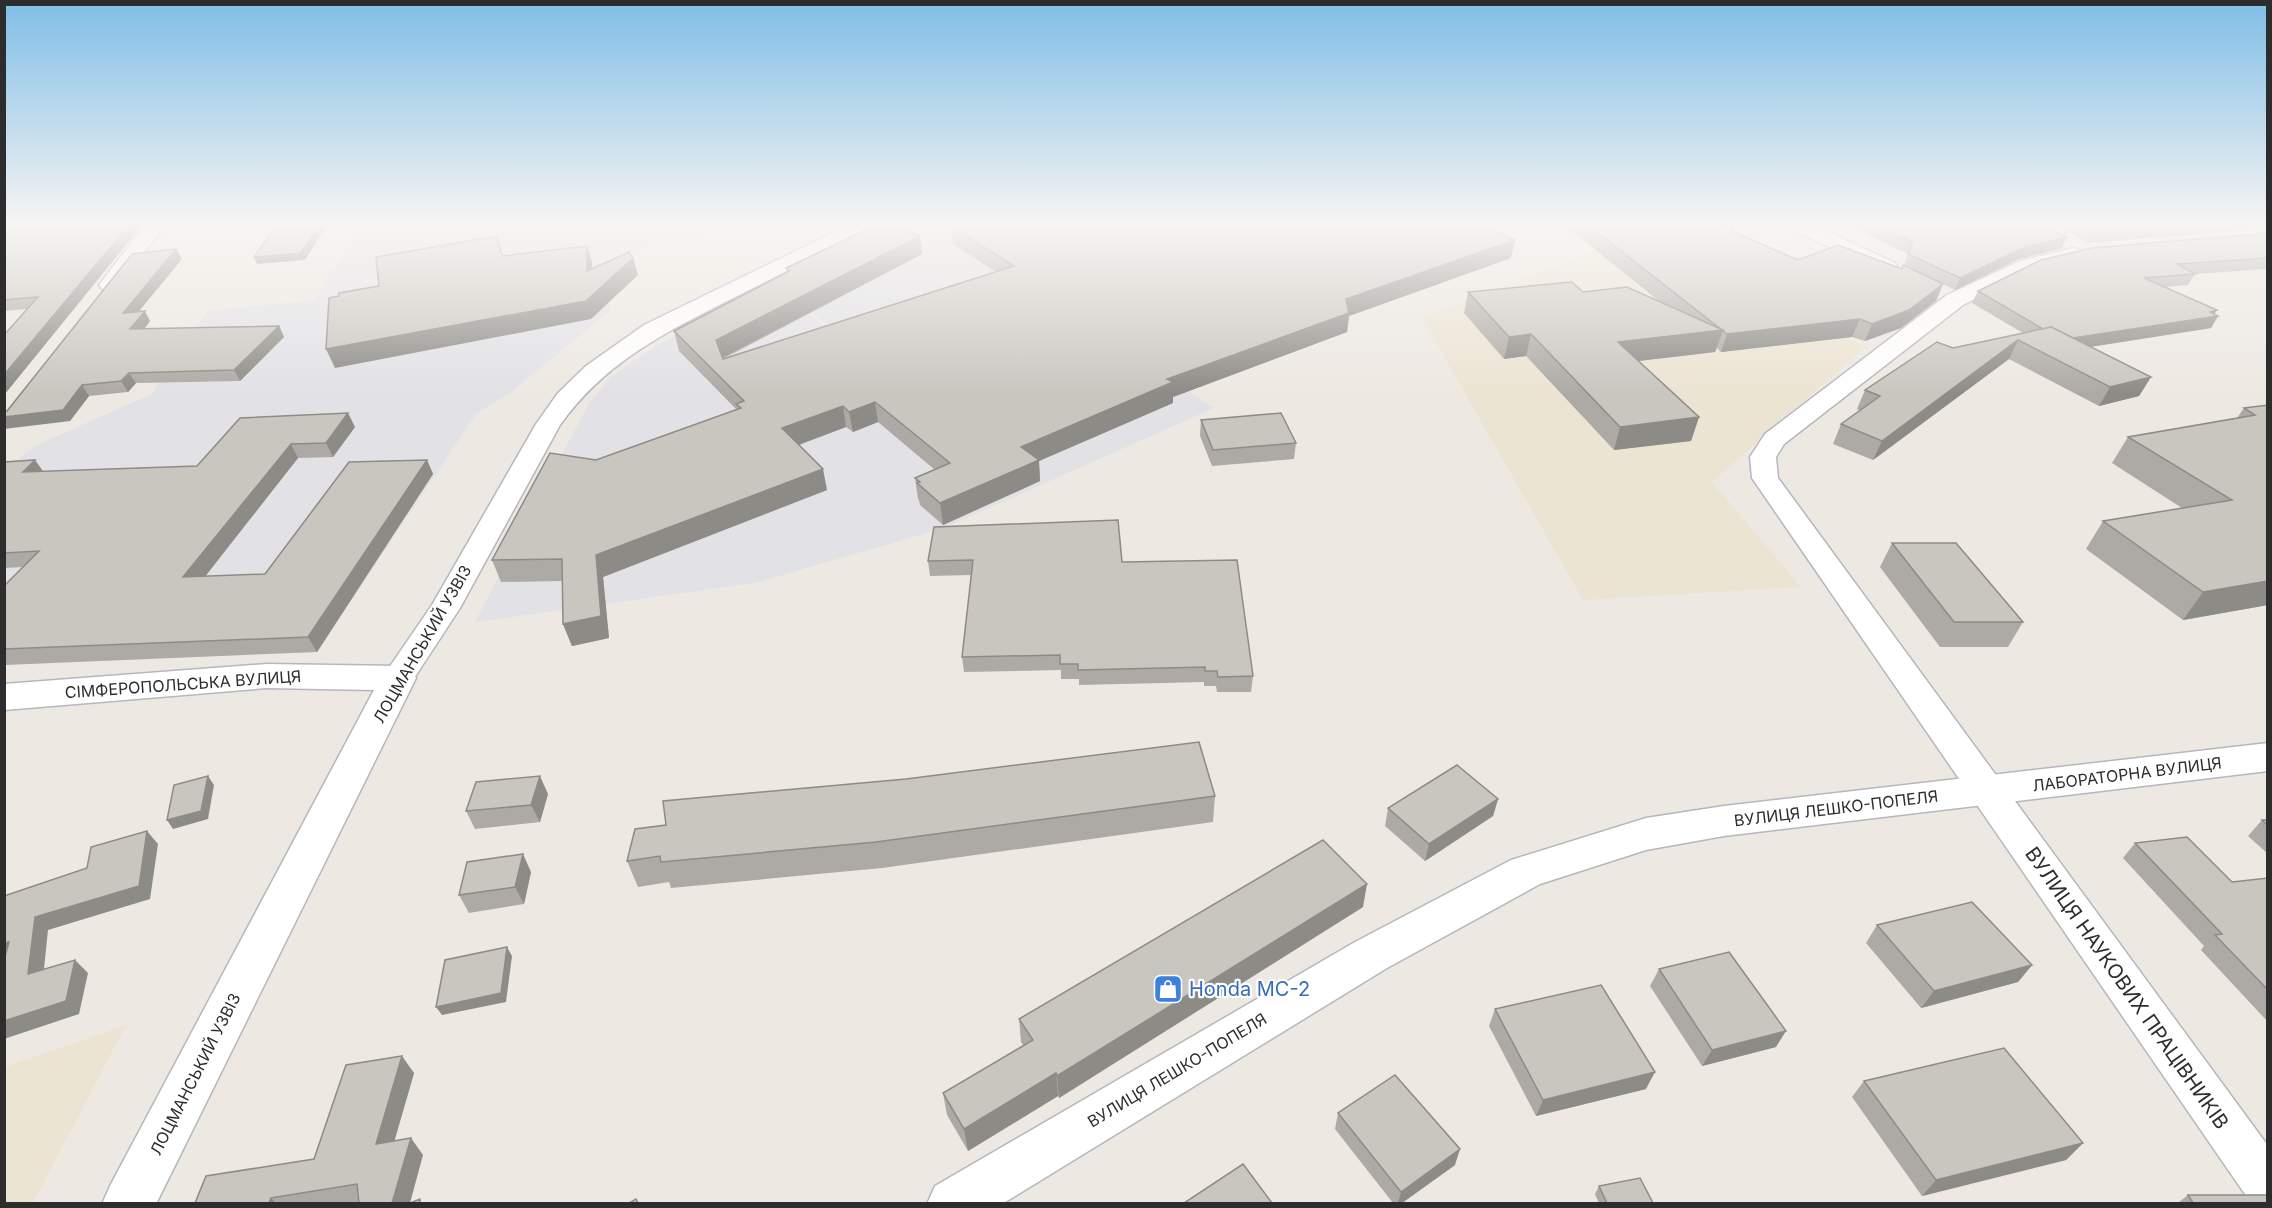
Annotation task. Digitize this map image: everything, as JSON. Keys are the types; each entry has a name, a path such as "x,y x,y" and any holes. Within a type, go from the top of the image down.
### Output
{"main road":[{"name":"СІМФЕРОПОЛЬСЬКА ВУЛИЦЯ","path":"4,697 267,676 398,678"},
{"name":"ЛОЦМАНСЬКИЙ УЗВІЗ","path":"128,1203 398,678"},
{"name":"ЛАБОРАТОРНА ВУЛИЦЯ","path":"1987,790 2268,757"},
{"name":"ВУЛИЦЯ ЛЕШКО-ПОПЕЛЯ","path":"953,1203 1371,955 1526,872 1646,834 1724,821 1987,790"}],"street":[{"path":"94,304 111,281"},
{"name":"ЛОЦМАНСЬКИЙ УЗВІЗ","path":"398,678 445,608 548,424 567,398 594,371 652,330 750,281"},
{"path":"1982,281 1945,295 1774,440 1763,457 1765,478 1780,501 1987,790"},
{"name":"ВУЛИЦЯ НАУКОВИХ ПРАЦІВНИКІВ","path":"1987,790 2268,1186"}],"shaded area":[{"path":"326,281 601,281 610,311 511,392 476,414 317,652 5,665 4,469 37,445 152,394 165,369 207,311 315,300"},
{"path":"795,281 1128,281 866,365 786,286"},
{"path":"1516,281 1720,281 1866,347 1712,482 1801,587 1583,600 1422,318"},
{"path":"767,282 784,288 865,367 1058,308 1214,408 944,528 755,583 475,622 589,403 611,377 700,320"},
{"path":"126,1025 33,1203 5,1203 5,1067"}],"building":[{"path":"4,281 82,281 4,375 4,335 38,297 4,300"},
{"path":"110,281 149,281 123,313 145,311 130,329 279,326 234,370 129,373 121,381 82,385 63,410 4,417 4,412"},
{"path":"379,281 607,281 586,301 326,349 329,298 339,296 339,293 379,286"},
{"path":"769,281 831,281 716,340 723,359 966,281 1396,281 1346,299 1349,313 1167,379 1173,382 1021,447 1039,460 940,503 917,483 920,482 915,478 950,463 875,402 849,412 843,406 782,428 823,469 596,555 601,616 563,624 562,559 492,560 550,453 596,460 741,408 736,404 744,401 674,331"},
{"path":"1660,281 1937,281 1943,284 1909,310 1872,324 1860,319 1727,334"},
{"path":"1998,281 2152,281 2217,310 2210,312 2218,316 2073,338 2051,327 2043,329 1978,291"},
{"path":"1572,282 1583,292 1627,287 1723,330 1618,342 1699,417 1620,427 1531,334 1509,337 1468,292"},
{"path":"2051,327 2151,377 2110,387 2018,340 1882,441 1841,424 1880,396 1865,390 1937,342 1953,348"},
{"path":"2268,405 2268,581 2203,592 2103,521 2232,500 2128,437 2255,415 2244,408"},
{"path":"348,413 326,443 291,444 183,577 265,574 349,462 427,460 308,637 4,649 4,586 39,551 4,553 4,462 35,460 23,472 197,466 240,418"},
{"path":"1281,413 1296,443 1213,450 1201,420"},
{"path":"1118,520 1122,562 1237,560 1253,676 1218,677 1217,671 1205,671 1205,667 1078,670 1078,664 1060,664 1060,655 962,657 973,560 928,561 934,527"},
{"path":"1892,543 1956,543 2023,622 1954,622"},
{"path":"1199,742 1215,796 876,842 661,862 660,856 627,861 635,829 666,825 663,801 906,779"},
{"path":"1457,765 1498,799 1429,844 1388,808"},
{"path":"208,776 201,811 167,820 174,785"},
{"path":"540,776 531,805 466,811 476,782"},
{"path":"147,831 139,886 35,917 28,974 75,960 66,1001 4,1021 4,960 9,942 4,943 4,896 87,868 91,847"},
{"path":"2187,837 2232,882 2268,878 2268,990 2215,935 2222,934 2135,843"},
{"path":"1323,840 1367,884 1057,1076 1056,1073 964,1129 943,1093 1033,1040 1019,1019"},
{"path":"523,854 515,887 459,895 467,862"},
{"path":"1972,902 2032,965 1934,991 1877,925"},
{"path":"507,947 501,993 436,1007 445,960"},
{"path":"1729,952 1786,1031 1712,1050 1659,969"},
{"path":"1601,985 1655,1072 1543,1100 1495,1009"},
{"path":"2004,1048 2083,1143 1936,1180 1864,1081"},
{"path":"402,1056 376,1144 411,1138 392,1203 359,1203 357,1184 271,1198 269,1203 195,1203 206,1176 314,1159 346,1065"},
{"path":"1395,1075 1460,1149 1401,1192 1338,1113"},
{"path":"1243,1164 1272,1203 1184,1203"},
{"path":"1640,1178 1653,1203 1607,1203 1599,1186"},
{"path":"2188,1195 2268,1195 2268,1203 2193,1203"}],"place":[{"name":"Honda МС-2","path":"1168,989"}]}
